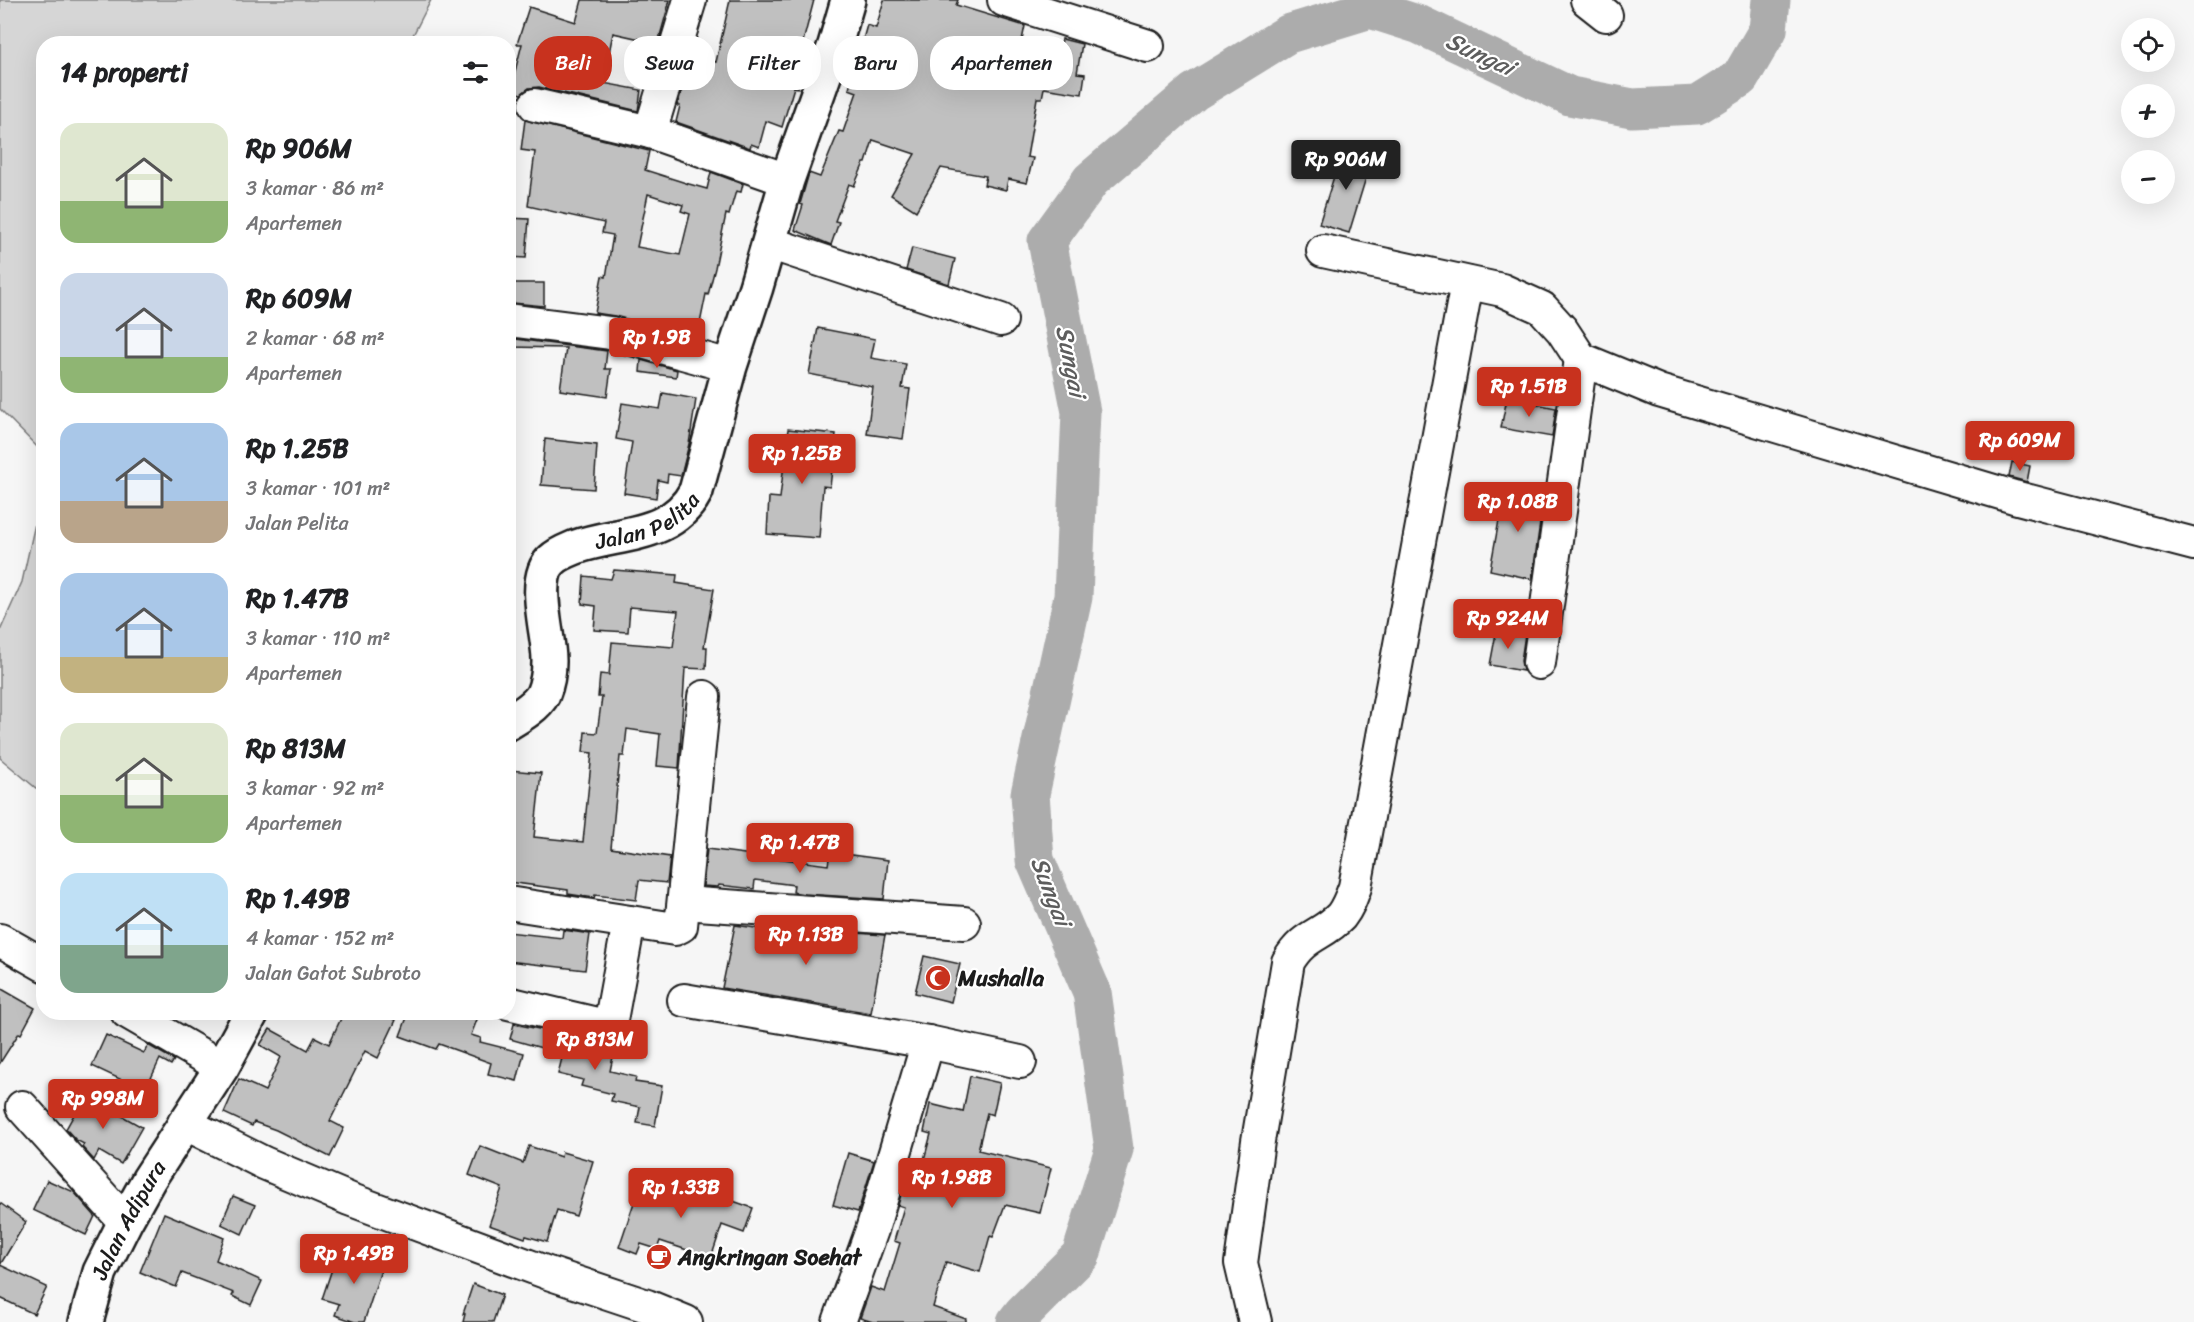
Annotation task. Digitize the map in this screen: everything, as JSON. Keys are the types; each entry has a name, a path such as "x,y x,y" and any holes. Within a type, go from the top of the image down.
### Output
{"highway":[{"name":"Jalan Pelita","path":"516,718 542,696 548,678 549,661 543,600 545,570 551,560 586,544 657,528 678,514 691,501 696,491 730,366 787,180 835,45 848,0"},
{"path":"180,1130 222,1066 248,1020"},
{"name":"Jalan Adipura","path":"86,1322 100,1272 125,1222 180,1130"}],"street":[{"path":"650,132 690,0"},
{"path":"1004,0 1148,46"},
{"path":"535,105 650,132 787,180"},
{"path":"769,243 1001,320"},
{"path":"1323,251 1502,290 1542,308 1562,330 1581,359 1659,391 2014,497 2194,544"},
{"path":"1255,1322 1241,1263 1258,1141 1288,962 1296,948 1339,918 1349,905 1355,887 1467,283"},
{"path":"516,321 610,333 730,366"},
{"path":"1539,663 1581,359"},
{"path":"516,904 629,922 675,928 681,926 704,697"},
{"path":"684,903 964,923"},
{"path":"516,1005 597,1024 611,1020 629,922"},
{"path":"0,940 36,960"},
{"path":"684,1000 928,1042 1020,1062"},
{"path":"141,1020 222,1066"},
{"path":"839,1322 872,1230 928,1042"},
{"path":"21,1107 125,1222"},
{"path":"180,1130 216,1162 338,1213 548,1280 648,1306 686,1322"},
{"path":"548,1280 634,1322"}],"shaded area":[{"path":"0,0 431,0 413,36 36,36 36,446 0,409"},
{"path":"36,519 36,788 0,758 0,631 22,582"}],"building":[{"path":"582,0 670,0 660,36 626,36 613,33 612,38 612,36 534,36 534,88 521,94 516,93 516,68 522,44 517,44 529,7 576,22"},
{"path":"730,0 814,0 805,36 727,36 727,90 793,90 782,127 766,121 759,147 751,144 750,148 676,122 680,106 677,106 682,90 715,90 716,62"},
{"path":"884,0 958,0 956,5 1025,26 1023,36 930,36 930,90 1044,90 1042,98 1037,98 1027,157 1033,158 1027,183 1008,179 1006,190 984,185 986,176 941,168 916,211 891,195 915,154 873,140 866,163 854,186 849,184 835,221 839,222 831,245 795,230 803,205 800,204 809,173 820,177 839,131 843,132 857,92 852,90 918,90 918,36 864,36 867,25 876,28"},
{"path":"1073,42 1082,44 1077,73 1085,74 1082,94 1057,90 1073,90"},
{"path":"612,85 624,87 624,90 641,90 638,111 551,90 612,90"},
{"path":"525,120 649,151 645,170 689,184 707,189 711,172 743,184 741,192 736,191 729,215 726,214 697,338 615,316 595,313 602,276 606,277 613,235 602,233 604,223 528,206 535,152 521,150","holes":["648,194 683,205 681,211 690,214 680,255 637,247"]},
{"path":"1343,148 1372,158 1349,233 1319,224"},
{"path":"516,218 529,219 526,258 516,257"},
{"path":"912,248 955,259 949,284 906,270"},
{"path":"516,283 544,283 544,306 516,303"},
{"path":"818,328 875,339 871,358 906,364 902,388 910,389 903,439 867,434 873,387 809,374"},
{"path":"516,339 607,351 605,369 611,369 607,397 560,390 566,348 516,347"},
{"path":"641,360 677,370 676,377 640,372"},
{"path":"663,393 696,399 681,476 668,474 667,482 658,480 656,498 624,493 632,442 616,439 622,403 660,409"},
{"path":"1507,398 1556,408 1552,437 1501,428"},
{"path":"788,429 836,434 830,487 823,486 819,538 767,534 769,497 780,498"},
{"path":"545,439 597,445 594,489 541,485"},
{"path":"2012,462 2030,466 2027,482 2009,477"},
{"path":"1505,487 1544,495 1532,579 1490,570"},
{"path":"614,570 677,575 676,583 714,589 704,647 707,647 706,669 685,668 679,768 657,766 660,734 627,729 624,756 620,756 611,848 670,857 667,883 639,880 636,900 595,895 594,898 568,894 568,890 516,883 516,771 541,773 534,837 583,842 592,753 583,752 585,732 597,733 602,697 598,697 600,674 609,675 612,642 673,647 678,611 630,607 628,632 594,630 596,606 582,604 584,576 611,579"},
{"path":"1497,628 1525,634 1521,661 1523,671 1490,665"},
{"path":"707,849 828,865 830,852 888,860 884,899 804,894 793,892 794,885 755,880 754,889 719,885 718,887 703,886"},
{"path":"735,925 803,935 804,930 855,936 855,933 885,935 871,1013 722,988"},
{"path":"563,930 590,934 585,970 516,962 516,933 562,938"},
{"path":"924,956 960,964 951,1002 915,993"},
{"path":"0,988 35,1008 21,1034 19,1033 0,1063"},
{"path":"340,1020 396,1020 378,1058 365,1051 330,1121 344,1128 330,1157 276,1130 254,1122 252,1126 224,1113 239,1079 265,1091 281,1057 260,1045 270,1029 308,1050 315,1037 329,1044"},
{"path":"406,1020 477,1020 471,1035 481,1038 480,1042 524,1053 517,1081 488,1074 491,1063 439,1044 436,1049 400,1036"},
{"path":"514,1024 554,1032 554,1034 583,1042 581,1049 613,1057 610,1071 636,1077 635,1082 662,1086 655,1126 637,1123 640,1107 611,1101 613,1094 581,1086 583,1080 558,1074 563,1054 510,1039"},
{"path":"106,1035 144,1053 148,1045 174,1060 171,1065 160,1059 145,1091 92,1066"},
{"path":"970,1076 1000,1083 993,1115 987,1113 978,1150 1051,1168 1040,1213 1005,1205 993,1237 990,1236 980,1272 946,1262 933,1307 966,1319 966,1322 873,1322 860,1318 871,1287 885,1292 900,1243 894,1241 904,1207 898,1205 904,1185 916,1189 931,1134 924,1132 930,1104 963,1112"},
{"path":"85,1095 142,1127 121,1164 99,1151 94,1160 82,1147 84,1144 76,1140 66,1129"},
{"path":"480,1146 523,1163 529,1146 561,1157 562,1152 593,1161 576,1216 557,1210 547,1242 526,1236 525,1238 489,1225 502,1188 469,1175"},
{"path":"848,1153 874,1161 858,1212 833,1205"},
{"path":"642,1179 687,1195 690,1186 753,1208 744,1233 722,1225 711,1258 660,1241 657,1249 641,1244 637,1254 619,1247"},
{"path":"47,1180 74,1192 95,1216 86,1235 33,1210"},
{"path":"233,1196 255,1205 242,1234 221,1224"},
{"path":"0,1203 26,1222 0,1265"},
{"path":"164,1213 224,1238 216,1260 262,1281 251,1305 232,1296 234,1293 182,1273 176,1287 140,1272"},
{"path":"353,1249 384,1261 364,1322 355,1322 335,1315 339,1304 322,1299 335,1260 348,1264"},
{"path":"0,1265 47,1287 34,1314 0,1298"},
{"path":"473,1284 502,1295 493,1322 463,1322 465,1314 463,1314"}],"waterway":[{"name":"Sungai","path":"1016,1322 1081,1255 1114,1149 1092,992 1035,860 1030,794 1073,597 1081,412 1047,241 1091,180 1194,92 1288,34 1370,9 1420,25 1570,96 1632,108 1697,105 1740,78 1768,30 1771,0"}],"place":[{"name":"Mushalla","path":"938,978"},
{"name":"Angkringan Soehat","path":"659,1257"}]}
